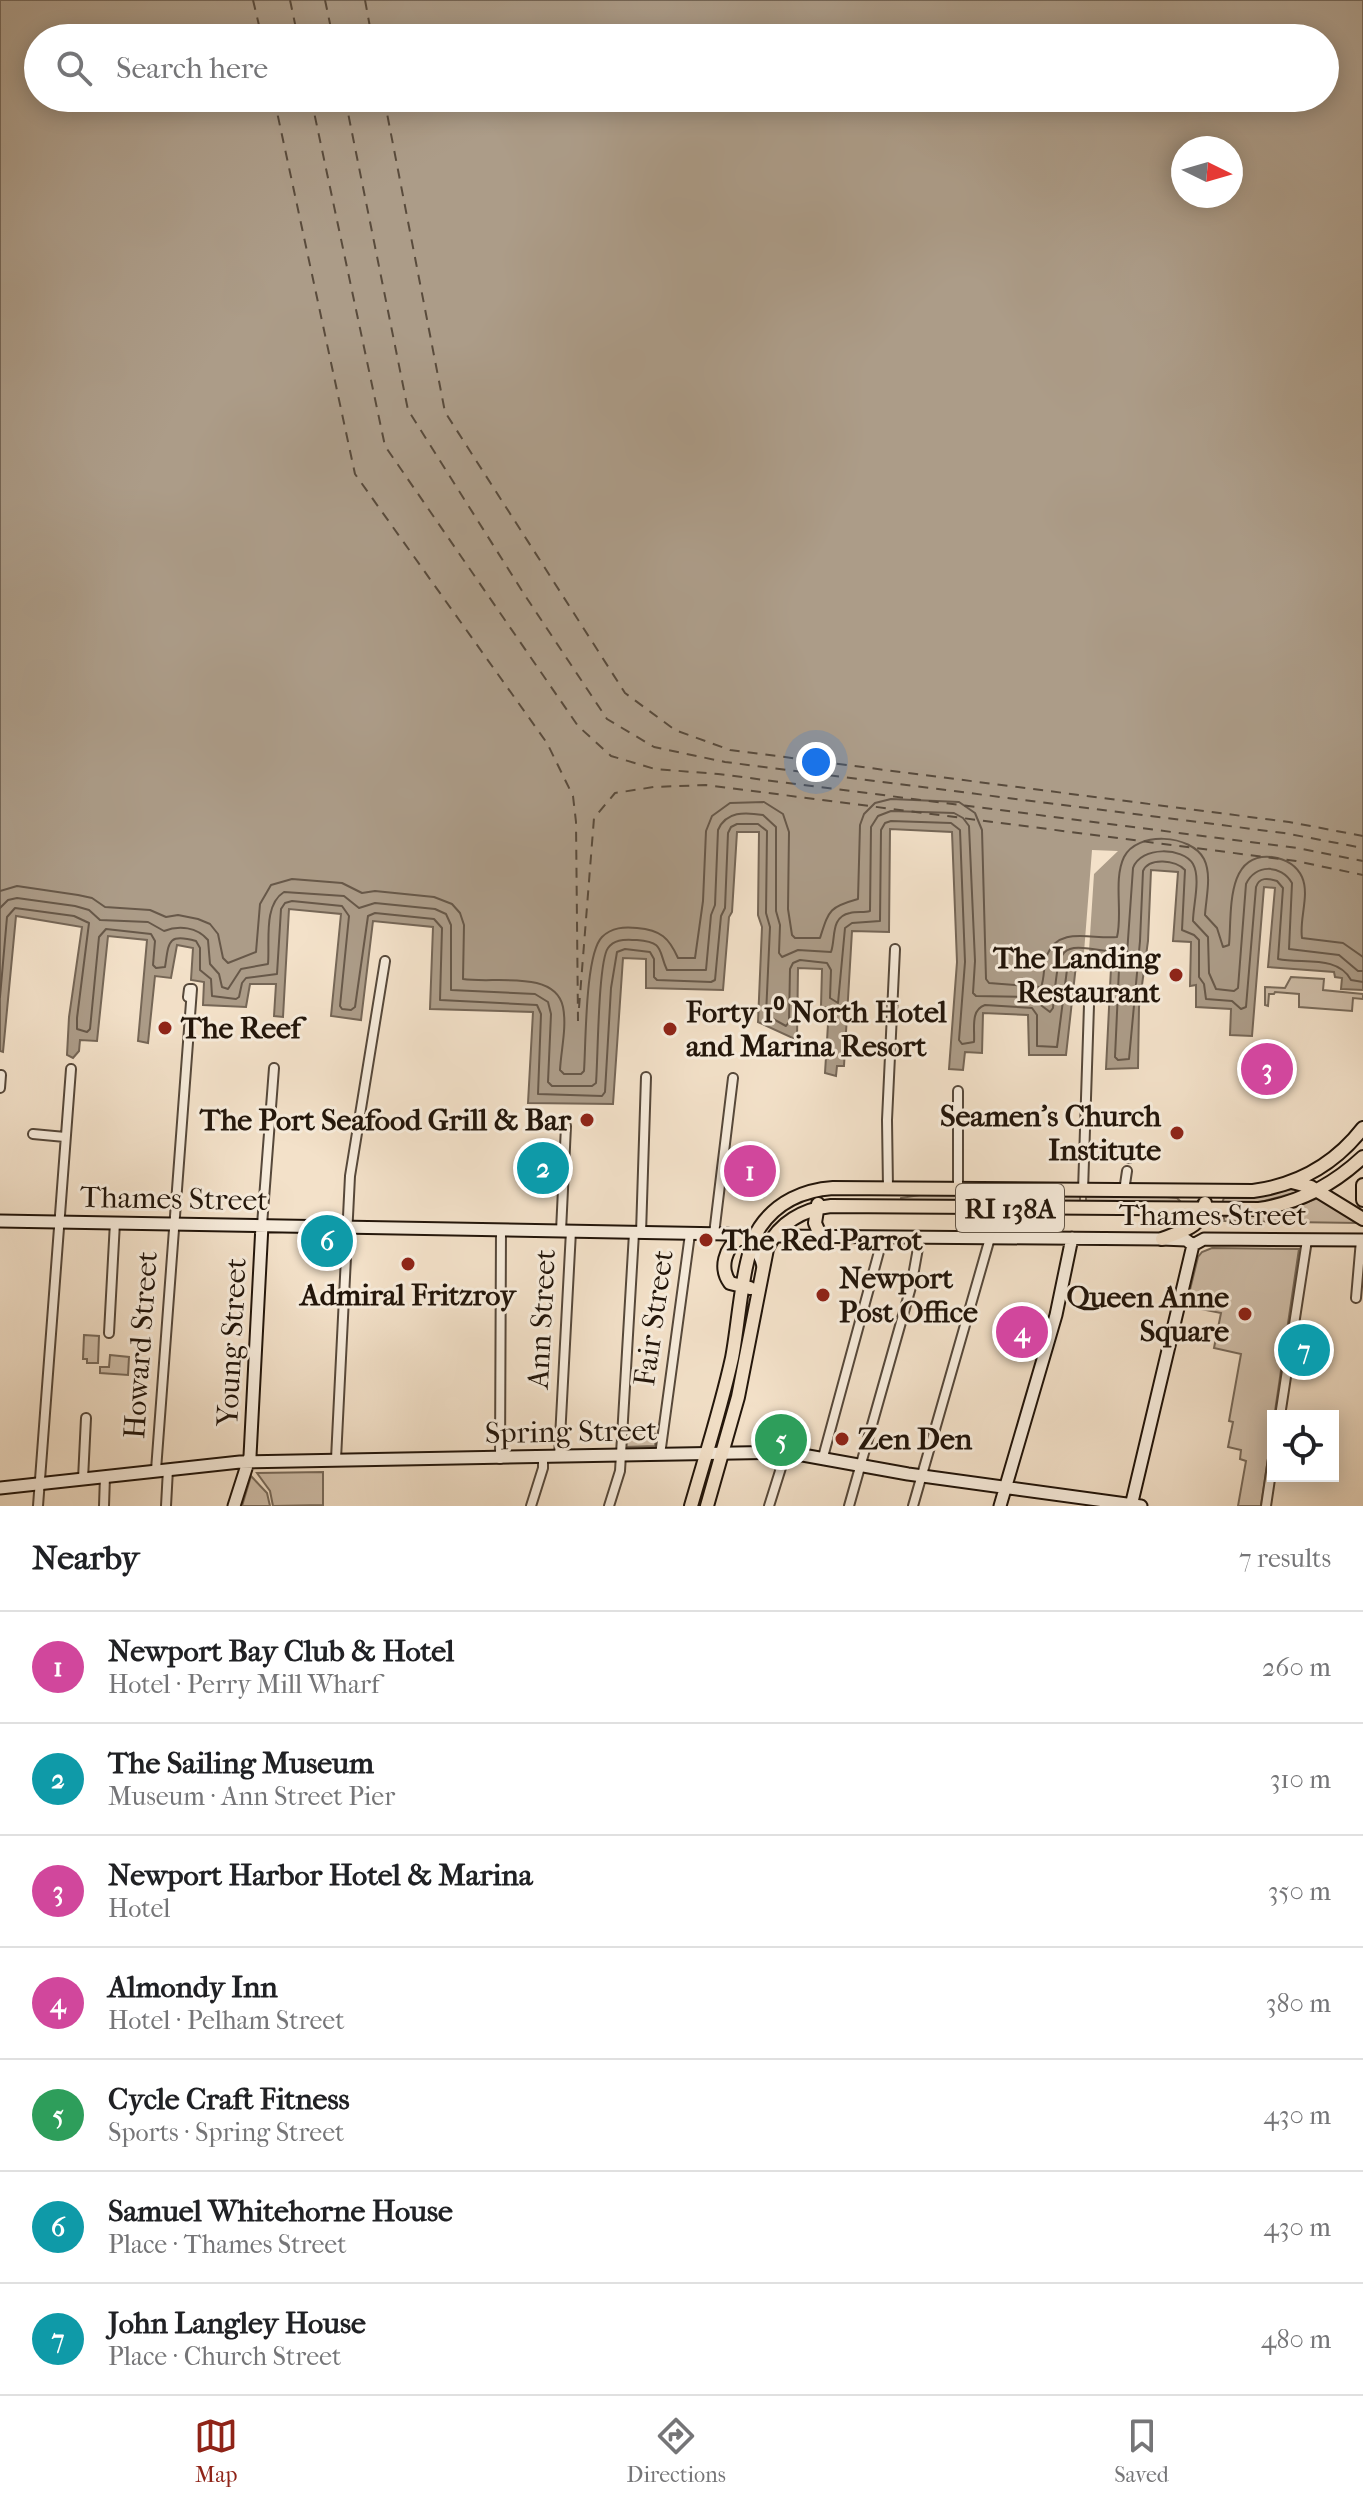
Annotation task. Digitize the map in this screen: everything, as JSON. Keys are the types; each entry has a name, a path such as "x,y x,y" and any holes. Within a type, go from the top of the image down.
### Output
{"main road":[{"name":"RI 138A","path":"691,1506 729,1369 744,1287 746,1242 779,1207 806,1193 829,1188 1253,1191 1291,1182 1332,1160 1363,1128"},
{"name":"RI 138A","path":"774,1236 792,1219 817,1209 881,1206 1268,1208 1318,1191 1363,1157"},
{"path":"1291,1182 1318,1191 1363,1219"},
{"path":"1363,1185 1363,1200"},
{"path":"821,1237 816,1227 817,1209 821,1197 829,1188"},
{"path":"1162,1239 1196,1224 1204,1210 1205,1192"},
{"name":"Thames Street","path":"0,1221 714,1234 746,1242"},
{"name":"Young Street","path":"234,1506 248,1462 262,1225"},
{"name":"Thames Street","path":"774,1236 1162,1239 1186,1240 1193,1245 1202,1239 1362,1240"},
{"path":"707,1506 747,1358 767,1249 774,1236"},
{"path":"1000,1506 1056,1315 1072,1238"},
{"path":"759,1289 730,1283 724,1271 728,1251 746,1242 759,1254 763,1266"},
{"path":"1135,1506 1193,1245"},
{"name":"Spring Street","path":"0,1488 248,1462 470,1453 500,1459 786,1452 922,1476 1135,1506"}],"street":[{"path":"888,1188 887,1120 895,949"},
{"path":"336,1459 350,1176 385,961"},
{"name":"Howard Street","path":"166,1506 162,1470 174,1224 191,996"},
{"path":"1083,1191 1089,1005"},
{"path":"262,1225 274,1068"},
{"path":"38,1506 71,1069"},
{"path":"0,1088 1,1075"},
{"path":"609,1506 620,1471 646,1077"},
{"path":"714,1234 733,1078"},
{"path":"958,1091 958,1189"},
{"name":"Ann Street","path":"559,1457 566,1126"},
{"path":"33,1134 65,1137"},
{"path":"1124,1191 1127,1171"},
{"path":"109,1333 115,1222"},
{"path":"500,1459 501,1230"},
{"name":"Fair Street","path":"660,1455 690,1234"},
{"path":"823,1457 883,1237"},
{"path":"849,1506 911,1287 920,1237"},
{"path":"913,1506 990,1238"},
{"path":"1281,1410 1307,1240"},
{"path":"1356,1298 1362,1240"},
{"path":"83,1479 86,1418"},
{"path":"769,1506 786,1452"},
{"path":"531,1506 543,1468 543,1458"},
{"path":"104,1506 105,1476"},
{"path":"1266,1506 1270,1482"}],"shaded area":[{"path":"1291,977 1324,979 1323,990 1363,994 1363,999 1353,998 1352,1011 1299,1007 1299,994 1275,992 1269,994 1268,1006 1265,1005 1265,987 1285,988"},
{"path":"1293,1189 1301,1191 1257,1203 1222,1203 1224,1198 1249,1198"},
{"path":"926,1194 1080,1196 1080,1202 901,1200"},
{"path":"1086,1196 1167,1197 1180,1201 1179,1204 1086,1202"},
{"path":"1321,1197 1358,1223 1224,1221 1224,1217 1277,1213"},
{"path":"1212,1248 1299,1249 1275,1410 1267,1410 1267,1465 1261,1506 1238,1506 1246,1461 1240,1459 1241,1450 1228,1447 1233,1422 1229,1421 1241,1354 1214,1348 1221,1313 1186,1306 1198,1257"},
{"path":"84,1335 99,1336 98,1363 87,1363 87,1359 83,1359"},
{"path":"110,1355 129,1357 128,1375 100,1373 100,1367 109,1367"},
{"path":"625,1432 657,1434 655,1446 624,1447"},
{"path":"323,1472 323,1505 273,1506 270,1491 257,1473"},
{"path":"251,1476 267,1493 270,1506 242,1506"}],"water":[{"path":"0,0 1363,0 1363,990 1341,989 1342,978 1335,977 1334,972 1268,967 1275,888 1264,887 1252,1036 1230,1035 1231,1009 1196,1007 1196,985 1190,986 1191,942 1173,941 1178,872 1151,870 1148,941 1139,1007 1138,1068 1106,1069 1111,968 1076,965 1066,1055 1029,1055 1028,1015 983,1013 982,1053 965,1052 963,1070 949,1069 957,962 952,832 890,829 889,932 852,931 844,1066 837,1066 836,1076 825,1073 829,1008 821,1007 822,969 798,968 797,1040 758,1022 762,927 758,915 759,832 737,832 723,990 646,988 646,959 623,958 613,1104 528,1103 533,1012 430,1009 433,927 373,921 361,1020 331,1016 341,914 289,909 283,1017 274,1016 276,984 250,984 246,1007 203,1005 204,982 191,980 193,948 177,945 171,978 155,976 148,1043 138,1041 147,940 108,936 97,1041 80,1040 79,1051 73,1058 67,1055 69,1017 82,927 16,916 3,1052 0,1051"}],"pier":[{"path":"1092,850 1118,851 1094,874 1088,966 1083,965"}],"ferry route":[{"path":"253,0 259,24"},
{"path":"290,0 295,24"},
{"path":"325,0 330,24"},
{"path":"365,0 369,24"},
{"path":"277,112 355,474 547,743 573,796 576,822 578,1021"},
{"path":"314,112 385,446 578,726 611,756 655,769 718,774 1297,848 1363,861"},
{"path":"348,112 408,410 607,719 654,747 725,762 1284,833 1363,848"},
{"path":"387,112 445,412 625,693 675,730 730,750 1289,822 1363,836"},
{"path":"579,1008 594,818 615,793 654,787 706,785 1296,861 1363,875"}],"place":[{"name":"The Landing Restaurant","path":"1176,975"},
{"name":"The Reef","path":"165,1028"},
{"name":"Forty 1⁰ North Hotel and Marina Resort","path":"670,1029"},
{"name":"Newport Harbor Hotel & Marina","path":"1267,1069"},
{"name":"The Port Seafood Grill & Bar","path":"587,1120"},
{"name":"Seamen's Church Institute","path":"1177,1133"},
{"name":"The Sailing Museum","path":"543,1168"},
{"name":"Newport Bay Club & Hotel","path":"750,1171"},
{"name":"The Red Parrot","path":"706,1240"},
{"name":"Samuel Whitehorne House","path":"327,1241"},
{"name":"Admiral Fritzroy","path":"408,1264"},
{"name":"Newport Post Office","path":"823,1295"},
{"name":"Queen Anne Square","path":"1245,1314"},
{"name":"Almondy Inn","path":"1022,1332"},
{"name":"John Langley House","path":"1304,1350"},
{"name":"Zen Den","path":"842,1439"},
{"name":"Cycle Craft Fitness","path":"781,1440"}]}
